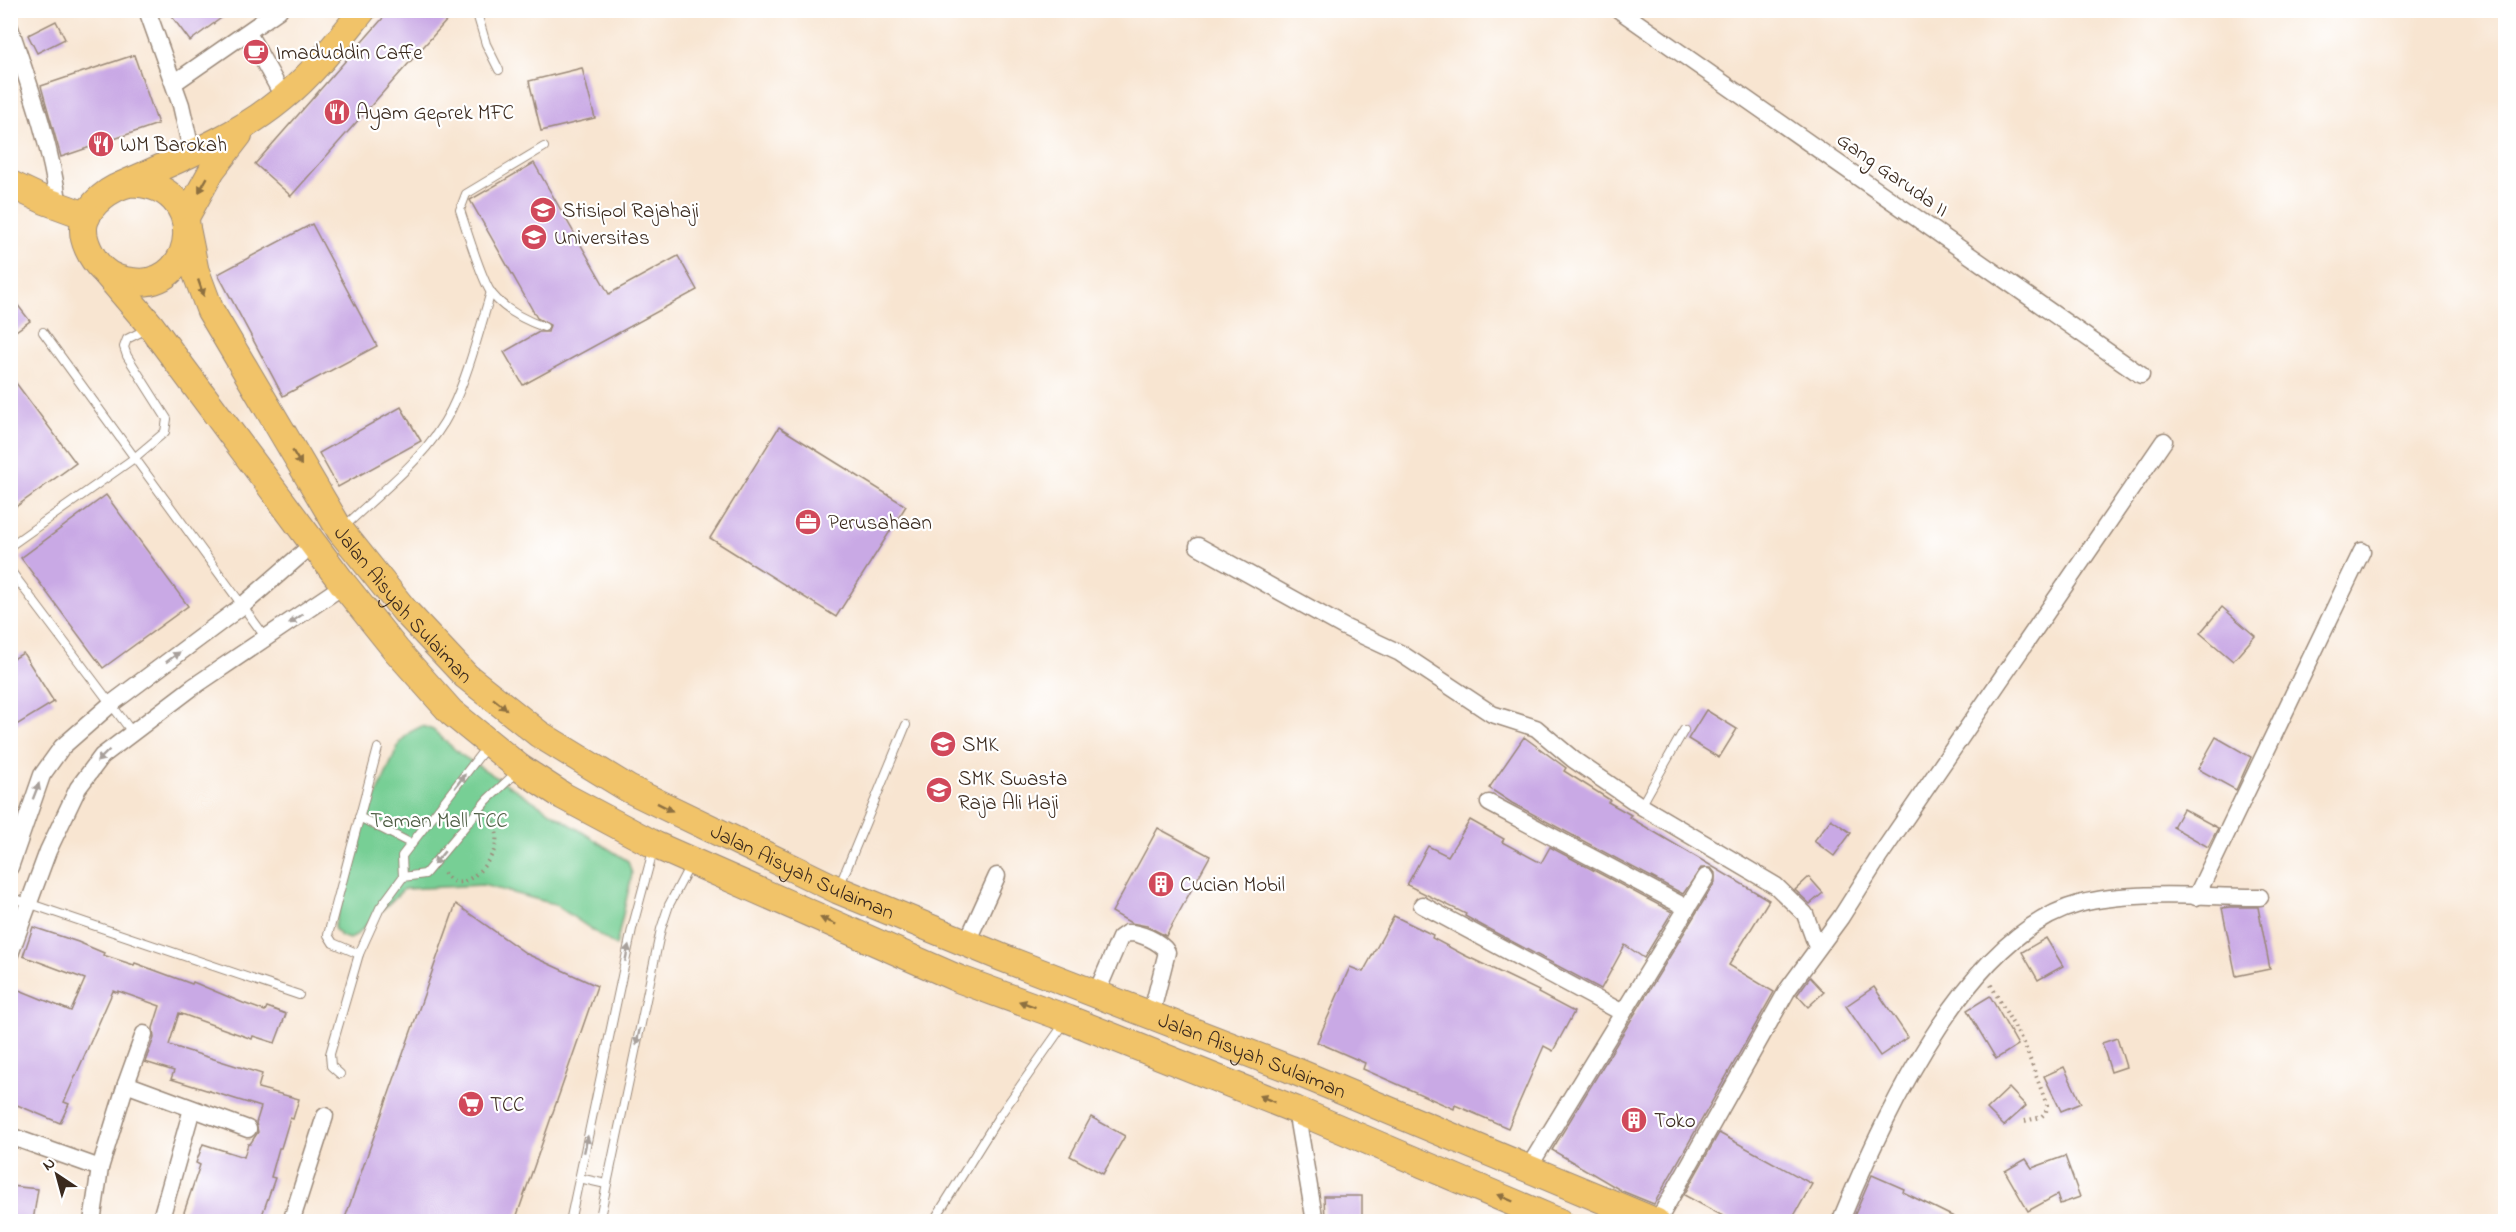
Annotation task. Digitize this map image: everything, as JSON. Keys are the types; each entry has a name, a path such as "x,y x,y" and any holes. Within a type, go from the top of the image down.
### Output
{"highway":[{"path":"145,183 159,188 177,202 186,225 180,259 160,278 142,283 123,281 106,273 97,264 85,242 84,225 87,216 104,195 121,185 145,183"},
{"path":"10,184 59,207 87,216"},
{"name":"Jalan Aisyah Sulaiman","path":"186,225 195,270 210,310 340,530 404,610 459,669 539,734 629,789 838,890 966,944 1290,1069 1657,1221"},
{"name":"Jalan Aisyah Sulaiman","path":"106,273 152,326 313,544 396,650 451,712 520,768 563,796 655,845 959,979 1068,1018 1296,1110 1559,1221"},
{"path":"855,932 866,902"}],"main road":[{"path":"121,185 192,154 251,122 284,98 321,60 363,10"},
{"path":"186,225 212,170 251,122"}],"street":[{"path":"147,10 174,83 192,154"},
{"path":"174,83 279,10"},
{"name":"Gang Garuda II","path":"1619,10 2141,375"},
{"path":"10,28 48,146 54,169 59,207"},
{"path":"248,33 284,98"},
{"path":"1657,1221 1788,989 1846,910 1879,857 2164,441"},
{"path":"10,867 33,797 51,760 62,747 111,704 243,606 313,544"},
{"path":"1198,546 1344,627 1400,653 1492,714 1536,728 1574,760 1641,806 1788,895 1810,922 1817,947"},
{"path":"2196,897 2362,550"},
{"path":"10,954 48,851 78,788 102,756 193,687 344,585"},
{"path":"1489,803 1686,908"},
{"path":"966,944 997,876"},
{"path":"1529,1167 1706,877"},
{"path":"1840,1221 1870,1151 1915,1066 1941,1024 1982,972 2012,941 2030,927 2049,916 2077,905 2124,897 2260,897"},
{"path":"1422,905 1623,1012"},
{"path":"1096,994 1120,938 1127,933 1133,933 1160,944 1167,952 1151,1016"},
{"path":"92,1221 100,1168 144,1034"},
{"path":"126,1084 248,1129"},
{"path":"160,1221 192,1109"},
{"path":"1296,1110 1315,1221"},
{"path":"291,1221 325,1116"},
{"path":"10,1136 100,1168"}],"lane":[{"path":"476,10 486,44 499,70"},
{"path":"544,147 466,194 460,210 491,292 523,320 544,327"},
{"path":"340,530 409,465 438,431 460,389 491,292"},
{"path":"10,546 133,459 161,437 167,428 167,419 127,356 124,347 127,339 152,326"},
{"path":"43,332 133,459 267,639"},
{"path":"10,570 132,732"},
{"path":"838,890 906,725"},
{"path":"1641,806 1684,730"},
{"path":"340,1074 333,1070 329,1058 359,954 373,920 403,877 402,856 489,744"},
{"path":"359,954 333,944 328,935 378,748"},
{"path":"403,877 425,874 487,800 520,768"},
{"path":"359,817 412,844"},
{"path":"570,1221 632,929 655,845"},
{"path":"599,1221 661,929 669,905 692,862"},
{"path":"10,897 299,995"},
{"path":"933,1221 998,1118 1068,1018"},
{"path":"579,1178 606,1184"}],"path":[{"path":"435,864 450,879 462,882 477,872 491,857 497,834 487,800"},
{"path":"1982,972 2016,1027 2047,1105 2046,1112 2041,1117 2021,1122"}],"green space":[{"name":"Taman Mall TCC","path":"422,726 433,730 461,755 628,861 632,874 616,946 554,904 483,885 404,889 354,937 349,939 341,936 334,928 359,835 400,742 410,732"}],"building":[{"path":"167,10 232,10 190,41"},
{"path":"390,10 456,10 291,196 255,164"},
{"path":"56,21 65,39 37,53 28,35"},
{"path":"134,55 158,124 61,157 41,86"},
{"path":"582,68 595,118 541,131 529,81"},
{"path":"534,163 609,294 678,256 697,290 523,385 504,352 539,332 548,332 550,325 537,318 470,200"},
{"path":"312,224 377,346 283,396 218,274"},
{"path":"10,295 30,321 10,335"},
{"path":"10,375 76,463 10,511"},
{"path":"401,407 421,441 338,487 319,453"},
{"name":"Perusahaan","path":"779,427 906,506 836,617 710,538"},
{"path":"106,495 188,606 103,668 21,558"},
{"path":"2222,607 2255,636 2233,661 2200,633"},
{"path":"23,653 54,702 10,729 10,661"},
{"path":"1706,710 1737,729 1719,758 1688,739"},
{"path":"1524,737 1566,768 1564,771 1631,815 1629,817 1769,900 1729,965 1774,992 1654,1204 1622,1191 1552,1150 1715,882 1715,873 1711,868 1701,868 1683,894 1512,803 1489,788"},
{"path":"2216,737 2251,757 2236,790 2198,769"},
{"path":"2183,809 2218,828 2208,847 2173,827"},
{"path":"1831,819 1851,833 1834,856 1814,841"},
{"path":"1470,820 1504,839 1502,842 1541,863 1550,847 1672,912 1644,958 1625,945 1601,989 1465,916 1466,914 1407,885 1428,846 1448,856"},
{"name":"Cucian Mobil","path":"1158,828 1210,856 1166,936 1147,926 1131,923 1112,912"},
{"path":"1809,877 1823,893 1810,904 1795,890"},
{"name":"TCC","path":"456,904 527,954 597,986 515,1221 344,1221"},
{"path":"2258,907 2270,969 2236,976 2222,908"},
{"path":"1394,916 1433,935 1432,938 1464,955 1539,991 1538,993 1574,1012 1553,1051 1544,1046 1508,1128 1455,1105 1454,1109 1363,1069 1365,1063 1317,1042 1350,967 1363,972"},
{"path":"33,927 78,942 104,953 103,955 134,965 135,963 192,984 193,982 265,1011 267,1007 286,1014 275,1043 253,1036 252,1039 179,1013 169,1045 262,1074 258,1088 299,1099 293,1119 290,1118 281,1148 279,1148 271,1177 275,1178 260,1221 181,1221 200,1165 196,1163 203,1144 244,1157 248,1144 258,1132 256,1123 261,1107 171,1079 174,1071 145,1062 154,1038 153,1028 160,1006 113,991 64,1102 69,1104 60,1123 10,1102 10,1004 17,989 71,1011 85,979 23,956"},
{"path":"2046,938 2063,966 2038,980 2022,952"},
{"path":"1810,977 1824,992 1808,1007 1797,995"},
{"path":"1874,987 1908,1037 1880,1056 1846,1006"},
{"path":"1990,996 2018,1045 1996,1059 1967,1010"},
{"path":"2117,1038 2126,1067 2111,1072 2102,1043"},
{"path":"2064,1067 2081,1103 2061,1111 2044,1076"},
{"path":"2009,1088 2026,1106 2004,1126 1987,1109"},
{"path":"1091,1117 1125,1136 1103,1174 1070,1156"},
{"name":"Toko","path":"1719,1133 1812,1184 1791,1221 1732,1221 1684,1195"},
{"path":"2065,1156 2080,1197 2060,1204 2057,1195 2028,1211 2005,1171 2026,1159 2032,1168"},
{"path":"1872,1175 1904,1189 1903,1192 1962,1221 1852,1221"},
{"path":"10,1186 38,1189 33,1221 10,1221"},
{"path":"1324,1196 1362,1196 1362,1221 1325,1221"}],"place":[{"name":"Imaduddin Caffe","path":"256,52"},
{"name":"Ayam Geprek MFC","path":"337,112"},
{"name":"WM Barokah","path":"101,144"},
{"name":"Stisipol Rajahaji","path":"543,210"},
{"name":"Universitas","path":"534,237"},
{"name":"Perusahaan","path":"808,522"},
{"name":"SMK","path":"943,744"},
{"name":"SMK Swasta Raja Ali Haji","path":"939,790"},
{"name":"Cucian Mobil","path":"1161,884"},
{"name":"TCC","path":"471,1104"},
{"name":"Toko","path":"1634,1120"}]}
